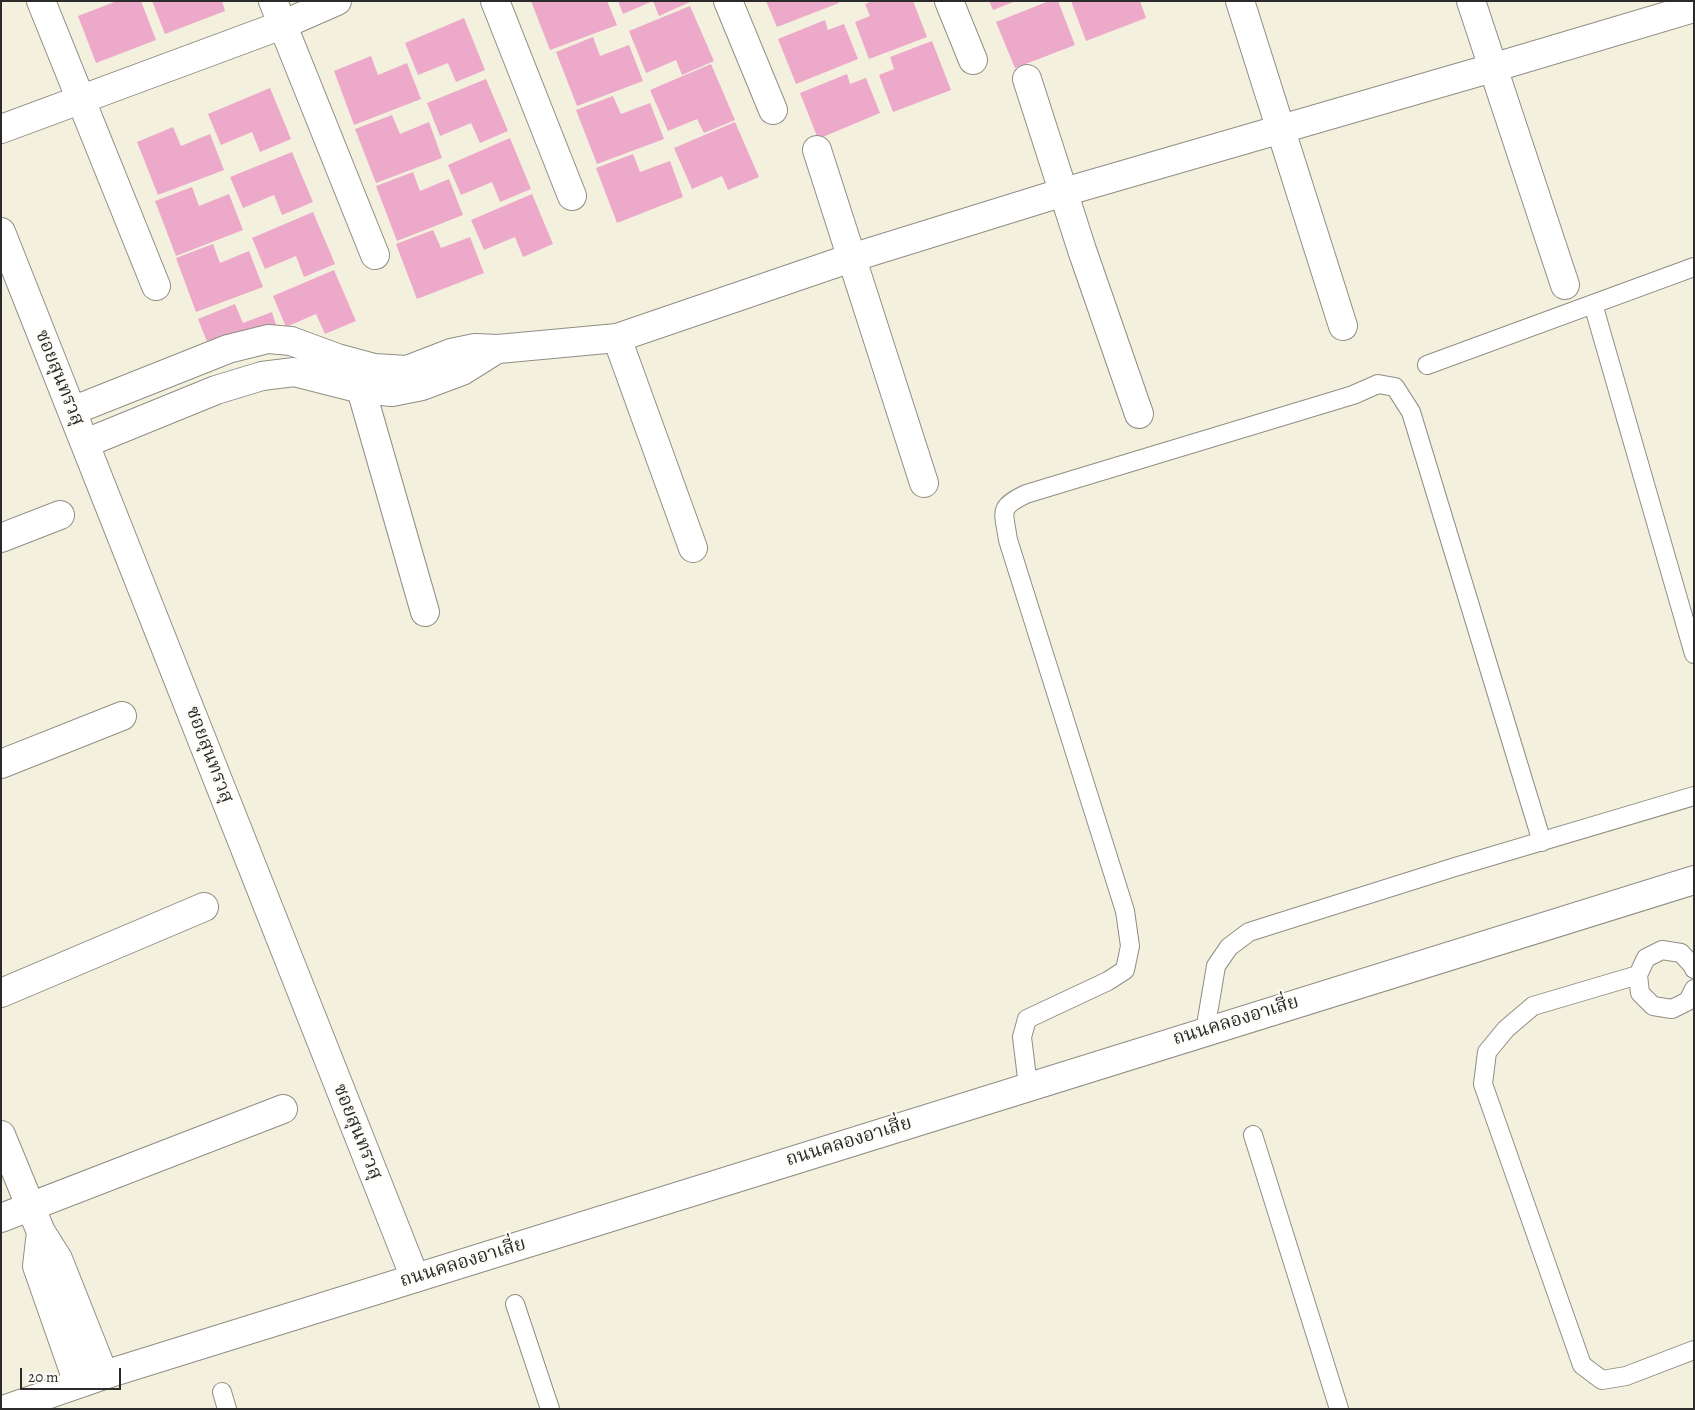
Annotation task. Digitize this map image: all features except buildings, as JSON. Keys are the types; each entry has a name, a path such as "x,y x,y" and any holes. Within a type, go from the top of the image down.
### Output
{"street":[{"path":"41,1 156,286"},
{"path":"1,129 80,100 277,13 337,1"},
{"path":"495,1 572,196"},
{"path":"728,1 773,110"},
{"path":"949,1 973,60"},
{"path":"1240,1 1343,326"},
{"path":"1471,1 1565,286"},
{"path":"72,411 228,349 268,339 291,341 337,358 361,377 392,392 422,386 462,371 498,349 617,338 851,258 1064,192 1694,8"},
{"path":"277,13 375,255"},
{"path":"1027,79 1082,250 1139,414"},
{"path":"817,150 924,483"},
{"name":"ซอยสุนทรวสุ","path":"1,232 415,1278"},
{"path":"617,338 693,548"},
{"path":"202,359 216,390"},
{"path":"86,443 216,390 262,376 294,372 361,377"},
{"path":"361,377 425,612"},
{"path":"1,538 60,515"},
{"path":"1,764 122,716"},
{"name":"ถนนคลองอาเสี่ย","path":"6,1409 78,1383 1694,880"},
{"path":"1,992 204,907"},
{"path":"1,1218 283,1109"},
{"path":"1,1136 41,1232 58,1259 104,1375"},
{"path":"41,1232 37,1266 78,1383"}],"lane":[{"path":"1427,365 1694,267"},
{"path":"1593,304 1694,654"},
{"path":"1028,1086 1022,1037 1027,1019 1108,981 1125,970 1130,946 1125,912 1008,540 1004,511 1009,502 1026,494 1353,395 1378,384 1395,387 1411,412 1542,842"},
{"path":"1205,1031 1216,966 1230,946 1249,932 1694,796"},
{"path":"1694,967 1680,953 1662,950 1646,958 1638,975 1640,993 1653,1006 1672,1009 1688,1001 1694,989"},
{"path":"1638,975 1533,1006 1506,1029 1487,1052 1483,1084 1582,1365 1602,1380 1626,1376 1694,1350"},
{"path":"1253,1134 1339,1409"},
{"path":"515,1304 550,1409"}]}
